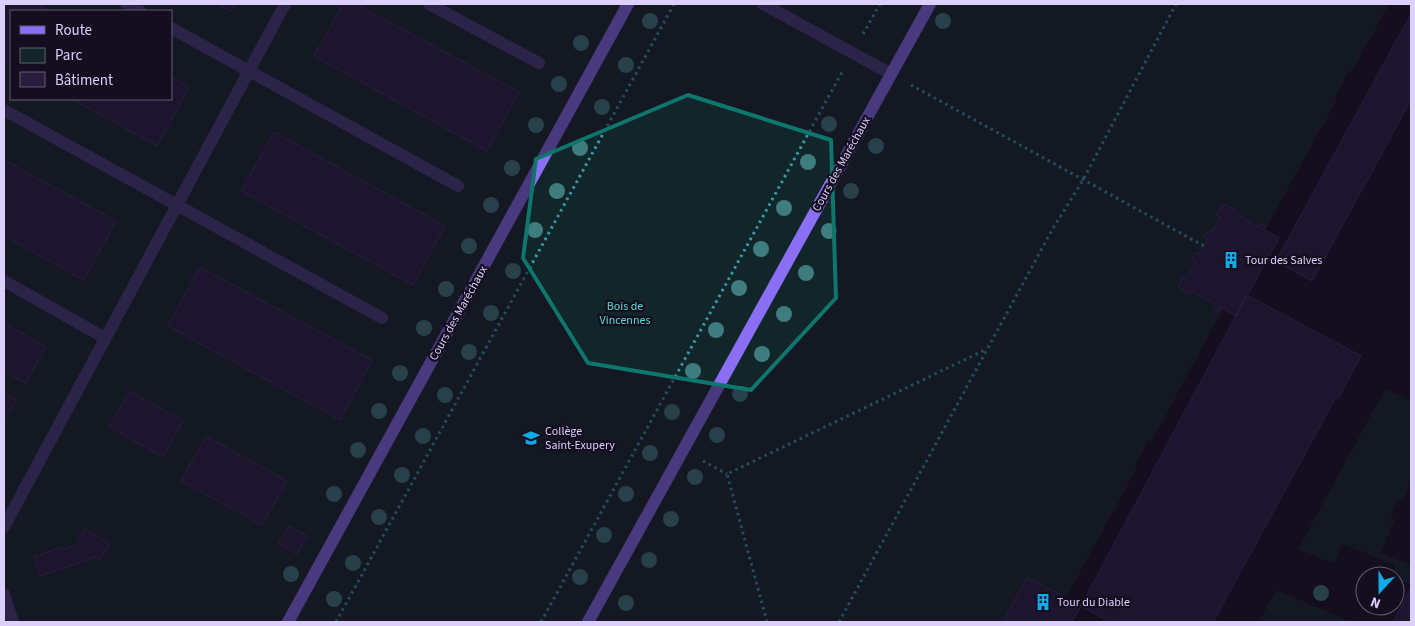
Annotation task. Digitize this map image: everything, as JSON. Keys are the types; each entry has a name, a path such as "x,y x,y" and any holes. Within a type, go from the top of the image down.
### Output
{"street":[{"path":"126,4 138,10"},
{"path":"4,526 285,4"},
{"path":"429,4 539,63"},
{"name":"Cours des Maréchaux","path":"288,622 628,4"},
{"path":"762,4 891,74"},
{"name":"Cours des Maréchaux","path":"588,622 930,4"},
{"path":"172,29 458,186"},
{"path":"4,110 382,318"},
{"path":"4,281 105,338"},
{"path":"4,594 13,622"}],"path":[{"path":"336,622 674,4"},
{"path":"871,20 880,4"},
{"path":"838,622 1052,230 1084,180 1175,4"},
{"path":"891,74 1204,246"},
{"path":"541,622 835,87"},
{"path":"767,622 727,474 987,349"}],"highlighted area":[{"path":"688,95 831,140 836,298 751,390 588,363 523,258 536,159"}],"green space":[{"name":"Bois de Vincennes","path":"4,4 1389,4 1352,72 1349,71 1335,98 1337,100 1265,230 1263,229 1265,226 1260,223 1258,227 1234,213 1235,209 1223,204 1217,215 1220,218 1211,233 1208,232 1205,237 1208,239 1199,254 1195,253 1192,258 1196,261 1186,278 1183,277 1180,281 1189,293 1191,291 1215,304 1213,309 1219,311 1221,307 1223,309 1152,441 1149,440 1135,466 1137,468 1066,598 1027,578 1003,622 4,622"},
{"path":"1385,389 1411,400 1411,481 1402,503 1398,501 1391,516 1395,519 1381,553 1411,565 1411,585 1405,582 1405,566 1395,566 1342,544 1334,564 1298,549"},
{"path":"1276,590 1352,622 1259,622"}],"building":[{"path":"4,4 37,4 49,10 10,10 10,65 4,62"},
{"path":"217,4 234,4 231,11"},
{"path":"343,4 356,4 519,92 487,151 314,56"},
{"path":"1411,14 1411,100 1312,281 1276,261"},
{"path":"172,78 189,87 157,146 74,100 172,100"},
{"path":"274,132 445,226 413,285 241,191"},
{"path":"4,160 116,221 84,280 4,236"},
{"name":"Tour des Salves","path":"1223,204 1235,209 1234,213 1258,227 1260,223 1265,226 1263,229 1279,238 1236,316 1221,307 1219,311 1213,308 1215,304 1191,291 1189,294 1178,287 1183,276 1186,278 1196,261 1192,259 1196,253 1199,254 1208,239 1204,237 1208,231 1211,233 1220,218 1216,215"},
{"path":"200,267 372,360 340,420 168,326"},
{"path":"1247,295 1361,356 1338,398 1336,397 1213,622 1109,622 1081,606"},
{"path":"4,323 46,347 26,383 4,371"},
{"path":"130,391 183,421 163,457 109,427"},
{"path":"4,393 17,400 5,418 4,417"},
{"path":"206,436 287,481 262,525 181,481"},
{"path":"289,526 307,536 297,554 278,544"},
{"path":"85,529 110,544 100,560 95,557 40,576 34,557 62,547 65,549 76,545"},
{"name":"Tour du Diable","path":"1027,577 1081,606 1072,622 1003,622"},
{"path":"1411,588 1411,622 1393,622 1396,616 1405,616 1405,599"}],"place":[{"name":"Tour des Salves","path":"1231,260"},
{"name":"Collège Saint-Exupery","path":"531,438"},
{"name":"Tour du Diable","path":"1043,602"}]}
